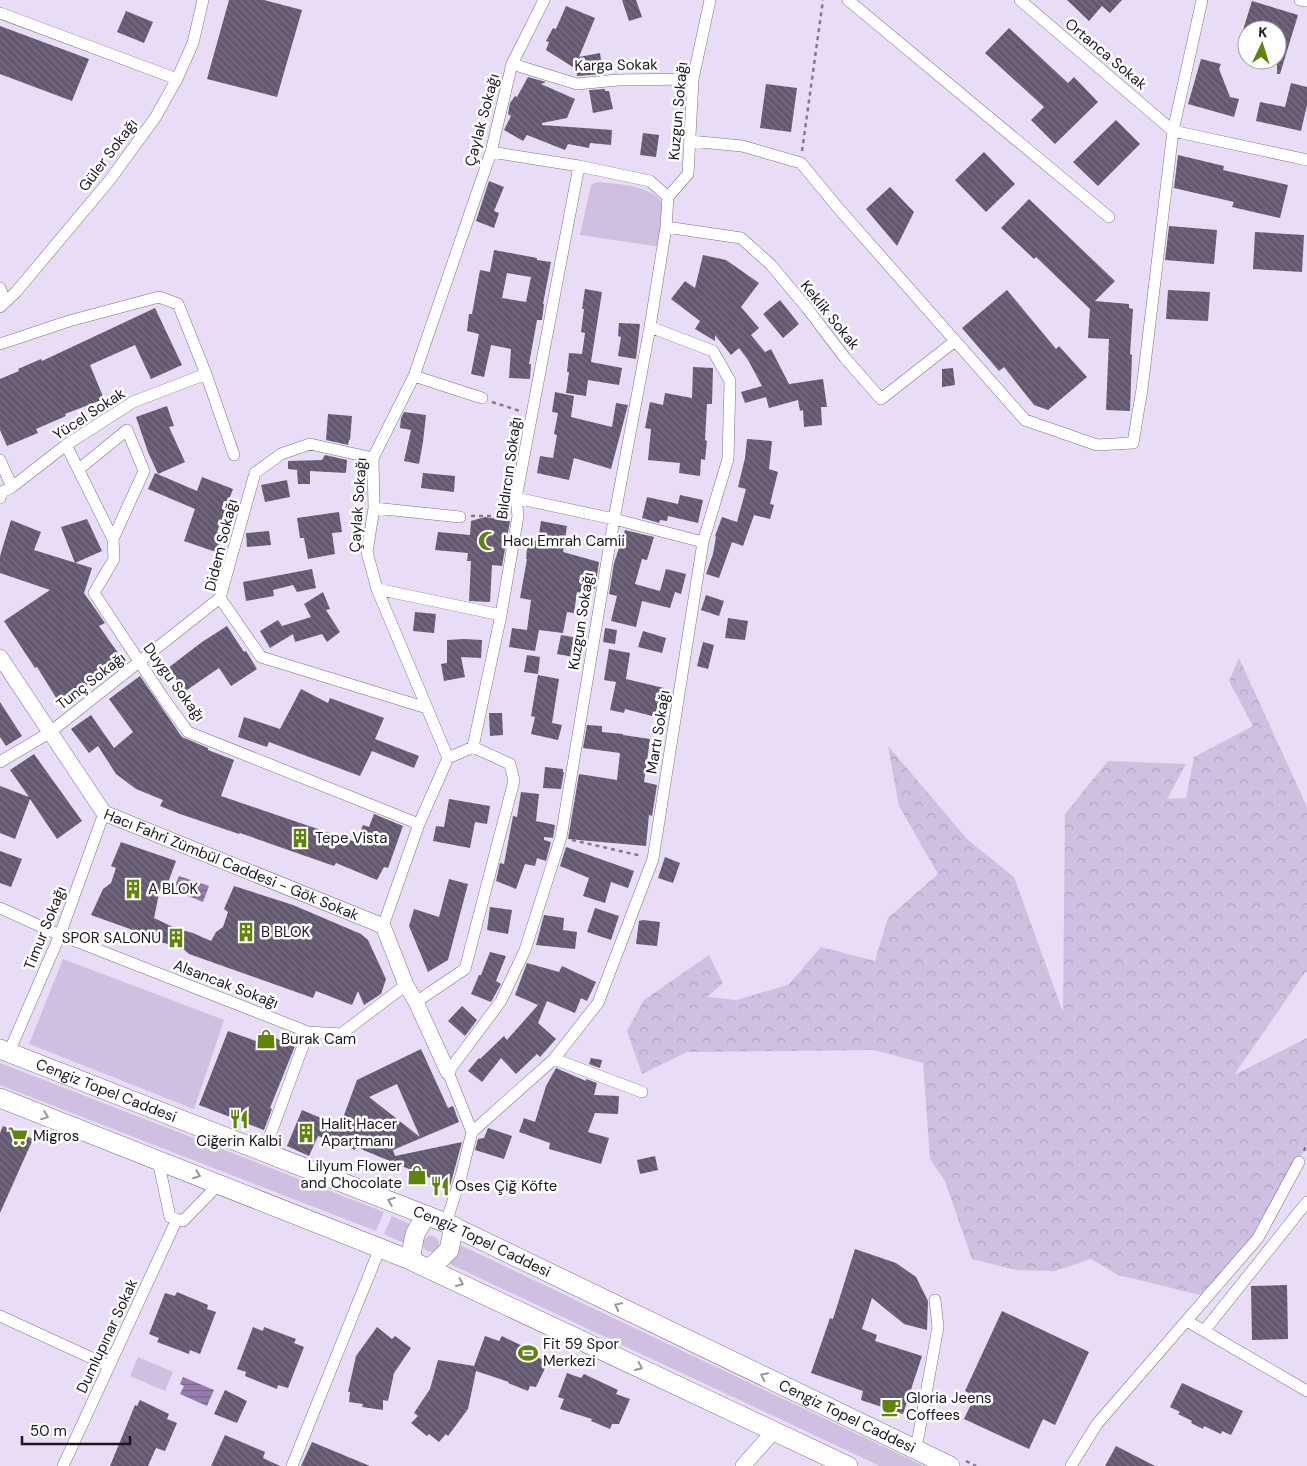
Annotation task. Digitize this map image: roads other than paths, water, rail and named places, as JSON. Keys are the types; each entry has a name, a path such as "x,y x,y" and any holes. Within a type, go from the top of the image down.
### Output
{"main road":[{"name":"Cengiz Topel Caddesi","path":"4,1050 450,1225 950,1466"},
{"path":"0,1098 410,1260 848,1466"},
{"path":"410,1260 415,1234 426,1215"},
{"path":"430,1269 449,1250 450,1225"}],"street":[{"name":"Güler Sokağı","path":"3,304 16,292 109,181 155,118 177,79 194,43 203,0"},
{"name":"Çaylak Sokağı","path":"448,758 377,589 368,552 374,508 374,458 414,376 491,152 512,64 544,0"},
{"name":"Kuzgun Sokağı","path":"448,1072 501,1001 524,950 560,837 614,519 650,327 666,226 668,197 688,174 693,78 710,0"},
{"path":"848,0 1109,217"},
{"name":"Ortanca Sokak","path":"1020,0 1173,131"},
{"path":"690,141 742,146 801,163 1024,420 1097,445 1134,442 1173,131 1202,0"},
{"path":"1300,0 1307,1"},
{"path":"0,13 177,79"},
{"name":"Karga Sokak","path":"512,64 577,84 618,80 693,78"},
{"path":"1173,131 1307,160"},
{"path":"491,152 579,166 650,181 668,197"},
{"name":"Bıldırcın Sokağı","path":"473,747 501,615 518,516 516,498 579,166"},
{"name":"Keklik Sokak","path":"666,226 741,238 771,265 845,358 881,399 955,342"},
{"path":"0,288 3,304"},
{"path":"0,344 69,321 159,297 178,304 206,374 234,455"},
{"name":"Martı Sokağı","path":"472,1132 554,1059 598,1003 653,858 703,542 728,460 730,381 713,351 650,327"},
{"name":"Yücel Sokak","path":"0,498 2,492 66,445 132,402 206,374"},
{"path":"414,376 482,398"},
{"name":"Duygu Sokağı","path":"79,469 127,430 144,471 112,539 114,559 94,593 188,732 419,824"},
{"name":"Didem Sokağı","path":"374,458 310,444 281,454 255,473 220,598 261,657 427,708"},
{"path":"66,445 112,539"},
{"path":"0,460 12,486"},
{"path":"516,498 614,519 703,542"},
{"path":"374,508 460,517"},
{"path":"377,589 501,615"},
{"name":"Tunç Sokağı","path":"0,762 49,732 141,662 220,598"},
{"name":"Hacı Fahri Zümbül Caddesi - Gök Sokak","path":"0,658 104,813 382,926"},
{"path":"416,1002 465,969 514,781 510,764 473,747 448,758 419,824 382,926 406,985 416,1002 448,1072 472,1132 450,1225"},
{"name":"Timur Sokağı","path":"4,1050 60,935 104,813"},
{"name":"Alsancak Sokağı","path":"0,908 60,935 308,1032 342,1034 406,985"},
{"path":"264,1152 308,1032"},
{"path":"554,1059 642,1092"},
{"path":"158,1160 170,1217 183,1221 219,1184"},
{"path":"1071,1466 1097,1424 1258,1238 1299,1162"},
{"path":"1204,1331 1307,1202"},
{"name":"Dumlupınar Sokak","path":"63,1466 177,1219"},
{"path":"292,1466 380,1248"},
{"path":"914,1449 918,1438 938,1327 935,1300"},
{"path":"0,1316 109,1366"},
{"path":"1186,1321 1307,1391"},
{"path":"742,1466 774,1431"}],"place":[{"name":"Hacı Emrah Camii","path":"488,541"},
{"name":"Tepe Vista","path":"300,838"},
{"name":"A BLOK","path":"133,889"},
{"name":"B BLOK","path":"246,932"},
{"name":"SPOR SALONU","path":"176,938"},
{"name":"Burak Cam","path":"266,1039"},
{"name":"Ciğerin Kalbi","path":"239,1119"},
{"name":"Halit Hacer Apartmanı","path":"306,1133"},
{"name":"Migros","path":"18,1136"},
{"name":"Lilyum Flower and Chocolate","path":"417,1175"},
{"name":"Oses Çiğ Köfte","path":"440,1186"},
{"name":"Fit 59 Spor Merkezi","path":"528,1353"},
{"name":"Gloria Jeens Coffees","path":"891,1407"}]}
